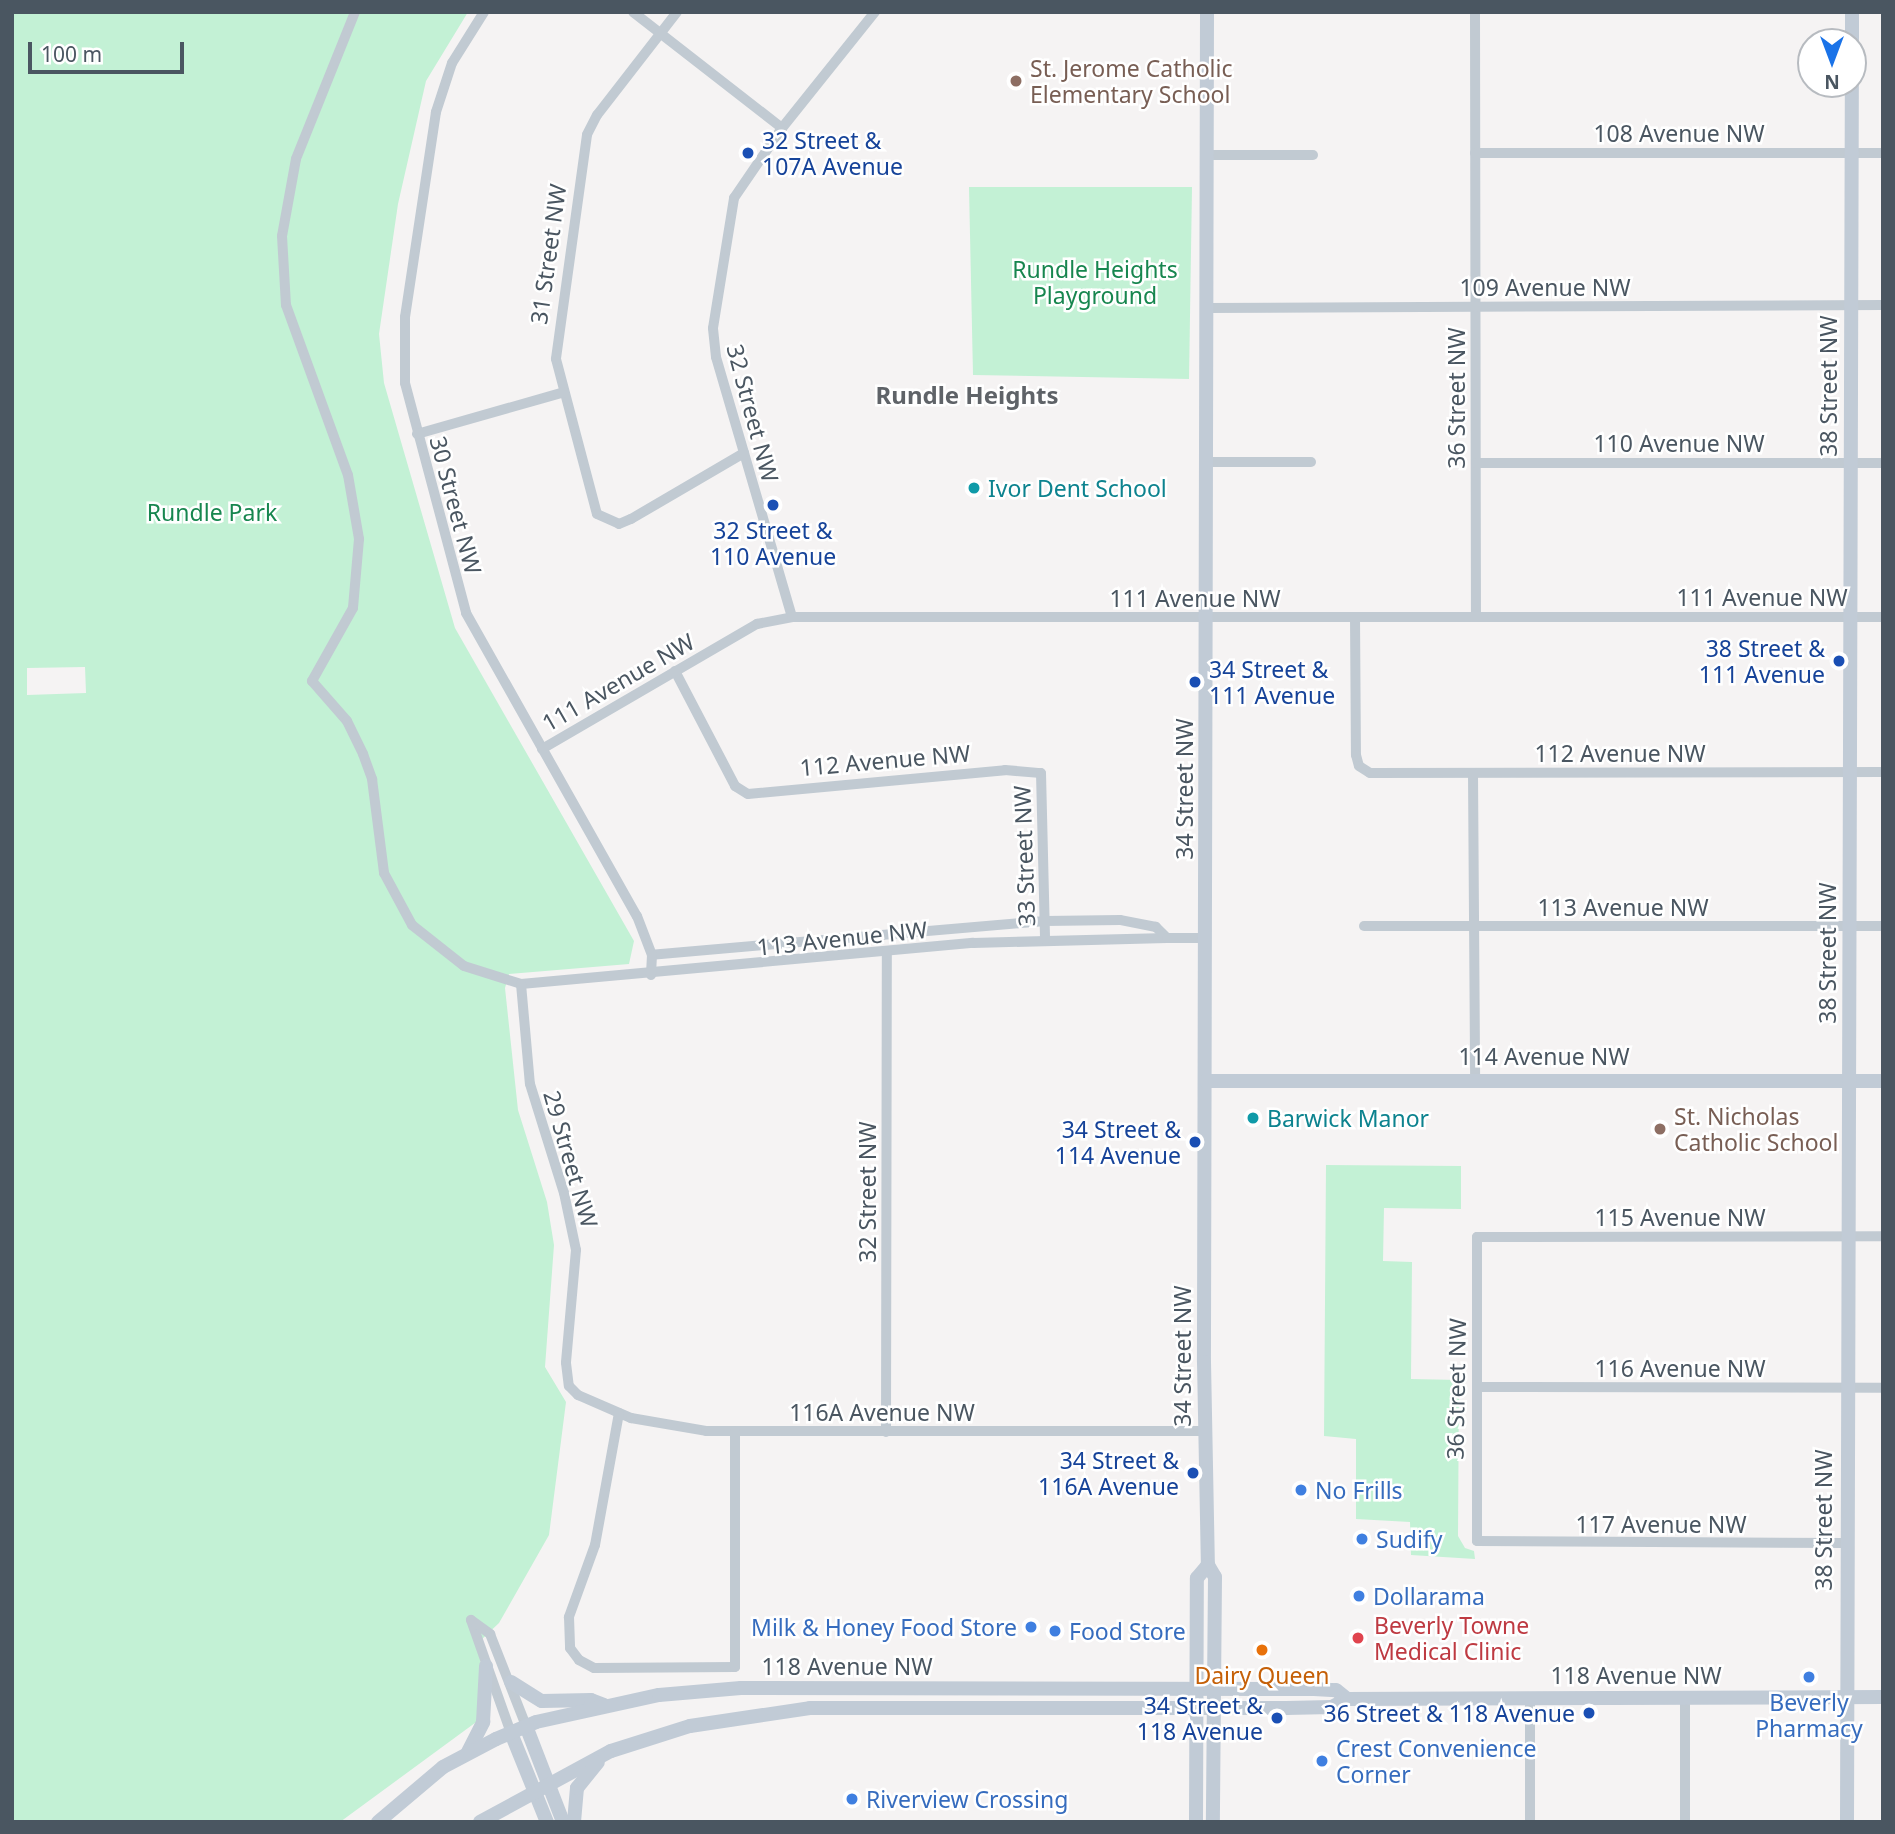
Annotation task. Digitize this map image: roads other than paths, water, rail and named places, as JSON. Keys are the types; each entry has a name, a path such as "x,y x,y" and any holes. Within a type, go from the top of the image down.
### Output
{"street":[{"name":"113 Avenue NW","path":"355,12 296,159 282,236 286,304 348,475 359,539 353,608 312,681 347,722 363,754 372,779 381,860 402,912 450,958 479,973 521,984 652,975 1045,939 1206,938"},
{"name":"30 Street NW","path":"484,12 458,50 443,86 419,204 403,350 417,434 466,612 637,916 652,955 652,975"},
{"path":"634,12 782,128"},
{"name":"31 Street NW","path":"677,12 597,114 587,135 554,346 592,504 597,514 619,524 632,519 744,453"},
{"name":"32 Street NW","path":"792,617 712,343 713,328 734,198 782,128 875,12"},
{"name":"34 Street NW","path":"1207,12 1205,1431 1208,1566 1215,1577 1213,1822"},
{"name":"36 Street NW","path":"1475,12 1476,617"},
{"name":"38 Street NW","path":"1847,1822 1845,1543 1852,98"},
{"name":"108 Avenue NW","path":"1475,153 1883,153"},
{"path":"1207,155 1313,155"},
{"name":"109 Avenue NW","path":"1207,308 1883,305"},
{"path":"417,434 564,392"},
{"path":"1207,462 1311,462"},
{"name":"110 Avenue NW","path":"1476,463 1883,463"},
{"name":"111 Avenue NW","path":"542,749 757,624 792,617 1883,617"},
{"name":"112 Avenue NW","path":"1355,617 1359,766 1370,773 1883,772"},
{"name":"112 Avenue NW","path":"675,671 735,786 748,794 1005,769 1041,773"},
{"name":"33 Street NW","path":"1041,773 1045,939"},
{"path":"1473,774 1475,1079"},
{"name":"113 Avenue NW","path":"652,955 1045,921 1121,920 1156,927 1167,938"},
{"name":"113 Avenue NW","path":"1364,926 1883,926"},
{"name":"32 Street NW","path":"886,1432 887,953"},
{"name":"29 Street NW","path":"521,984 530,1084 565,1193 576,1250 566,1363 569,1386"},
{"name":"114 Avenue NW","path":"1206,1081 1883,1081"},
{"name":"115 Avenue NW","path":"1476,1237 1883,1236"},
{"name":"36 Street NW","path":"1476,1237 1477,1541"},
{"name":"116A Avenue NW","path":"569,1386 586,1400 618,1413 668,1427 735,1432 1205,1431"},
{"name":"116 Avenue NW","path":"1478,1387 1883,1388"},
{"path":"618,1413 595,1545 569,1617 570,1648 579,1660 594,1668 734,1667 735,1432"},
{"name":"117 Avenue NW","path":"1477,1541 1845,1543"},
{"name":"34 Street NW","path":"1196,1822 1197,1578 1208,1566"},
{"path":"547,1822 486,1666 471,1620 490,1634 511,1682 563,1822"},
{"path":"468,1753 484,1722 486,1666"},
{"path":"511,1682 541,1700 591,1700 605,1706"},
{"name":"118 Avenue NW","path":"378,1822 408,1793 468,1753 511,1732 605,1706 660,1695 740,1688 1215,1689 1336,1690 1347,1699"},
{"path":"1530,1698 1530,1822"},
{"path":"1685,1698 1685,1822"},
{"name":"118 Avenue NW","path":"480,1822 533,1789 611,1751 690,1726 810,1709 1332,1707 1347,1699 1883,1698"},
{"path":"574,1822 576,1788 587,1771 611,1751"}],"place":[{"name":"St. Jerome Catholic Elementary School","path":"1016,81"},
{"name":"32 Street & 107A Avenue","path":"748,153"},
{"name":"Ivor Dent School","path":"974,488"},
{"name":"32 Street & 110 Avenue","path":"773,505"},
{"name":"38 Street & 111 Avenue","path":"1839,661"},
{"name":"34 Street & 111 Avenue","path":"1195,682"},
{"name":"Barwick Manor","path":"1253,1118"},
{"name":"St. Nicholas Catholic School","path":"1660,1129"},
{"name":"34 Street & 114 Avenue","path":"1195,1142"},
{"name":"34 Street & 116A Avenue","path":"1193,1473"},
{"name":"No Frills","path":"1301,1490"},
{"name":"Sudify","path":"1362,1539"},
{"name":"Dollarama","path":"1359,1596"},
{"name":"Milk & Honey Food Store","path":"1031,1627"},
{"name":"Food Store","path":"1055,1631"},
{"name":"Beverly Towne Medical Clinic","path":"1358,1638"},
{"name":"Dairy Queen","path":"1262,1650"},
{"name":"Beverly Pharmacy","path":"1809,1677"},
{"name":"36 Street & 118 Avenue","path":"1589,1713"},
{"name":"34 Street & 118 Avenue","path":"1277,1718"},
{"name":"Crest Convenience Corner","path":"1322,1761"},
{"name":"Riverview Crossing","path":"852,1799"}],"district":[{"name":"Rundle Heights","path":"967,395"}],"park label":[{"name":"Rundle Heights Playground","path":"1095,282"},
{"name":"Rundle Park","path":"212,512"}]}
